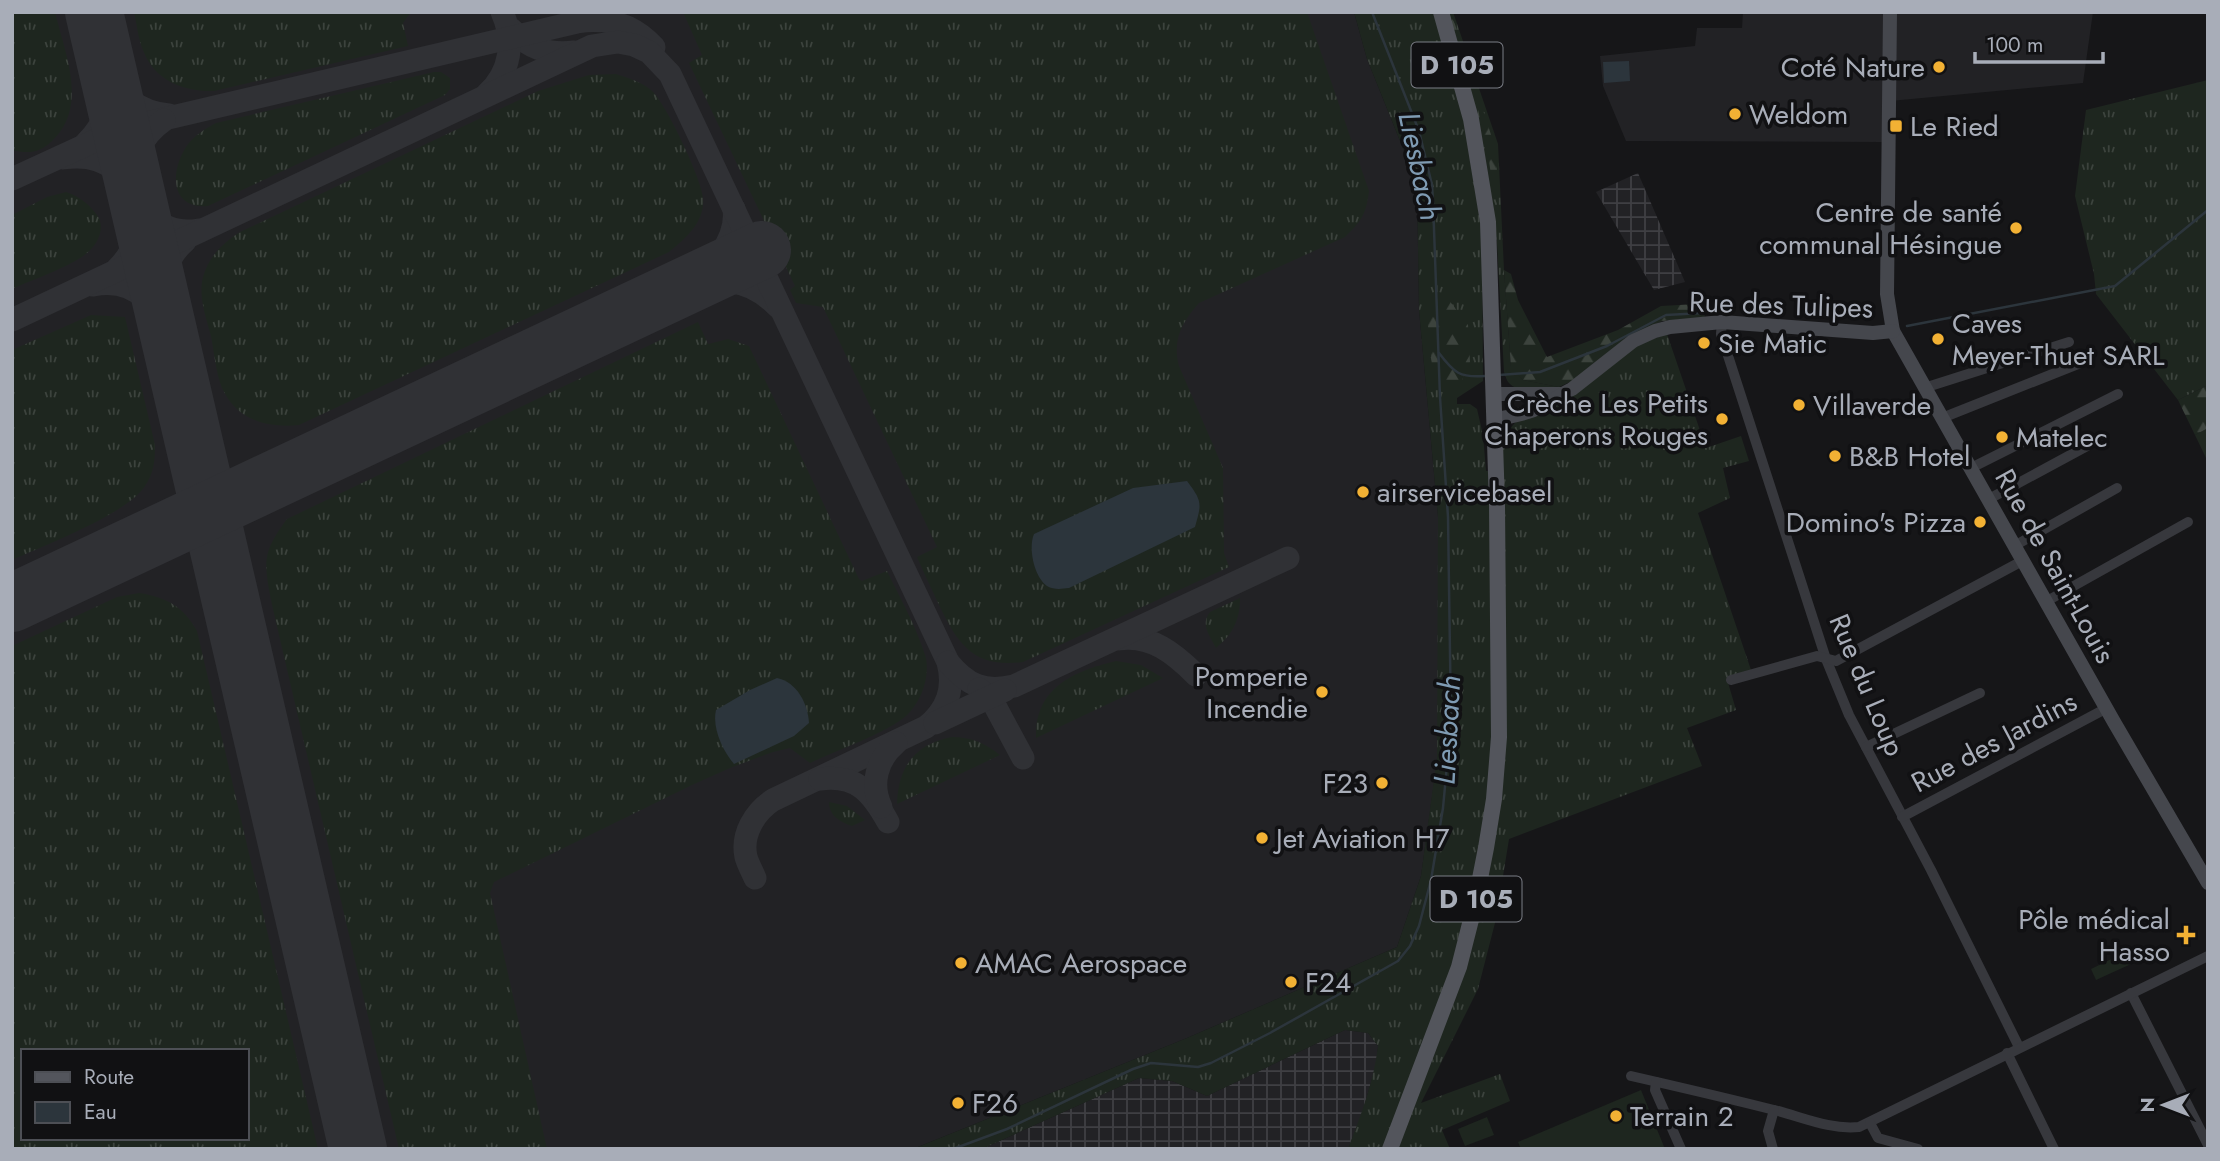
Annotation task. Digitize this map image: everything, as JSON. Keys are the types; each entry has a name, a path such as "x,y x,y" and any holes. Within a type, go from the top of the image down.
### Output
{"main road":[{"name":"D 105","path":"1390,1149 1459,967 1475,904 1494,799 1499,737 1499,636 1488,222 1471,119 1441,12"},
{"name":"Rue de Saint-Louis","path":"1890,12 1887,294 1893,331 2208,883"},
{"name":"Rue des Tulipes","path":"1494,419 1526,413 1545,405 1572,389 1633,341 1670,327 1721,323 1873,333 1893,331"},
{"path":"1493,382 1543,395 1561,394"}],"street":[{"name":"Rue du Loup","path":"1721,323 1720,331 1728,359 1826,659 1849,715 2019,1047"},
{"path":"1924,388 2069,342"},
{"path":"1942,418 2088,360"},
{"path":"1971,468 2118,394"},
{"path":"1989,499 2087,446"},
{"path":"2015,545 2117,488"},
{"path":"2047,601 2188,522"},
{"path":"1731,680 1817,656 1836,660 2024,560"},
{"path":"1866,747 1980,693"},
{"name":"Rue des Jardins","path":"1902,817 2107,708"},
{"path":"1631,1076 1846,1129 1859,1127 2007,1052 2208,956"},
{"path":"2131,993 2208,1145"},
{"path":"2007,1052 2054,1149"},
{"path":"1656,1082 1655,1090 1681,1149"},
{"path":"1773,1149 1768,1131 1774,1110"},
{"path":"1870,1123 1878,1138 1918,1149"}],"shaded area":[{"path":"12,12 1354,12 1367,59 1417,183 1419,310 1438,517 1438,754 1421,876 1397,947 1187,1038 913,1149 12,1149"},
{"path":"1743,12 2093,12 2083,83 1890,101 1883,142 1626,141 1603,86 1600,56 1695,46 1697,28 1742,28"},
{"path":"1638,173 1685,282 1654,290 1596,192"},
{"path":"1345,1030 1368,1033 1378,1046 1376,1065 1361,1117 1348,1149 982,1149 1139,1078 1172,1081 1207,1096"}],"green space":[{"path":"12,12 55,12 71,80 72,96 63,127 52,141 34,152 12,150"},
{"path":"134,12 411,12 403,23 408,46 214,91 203,91 182,87 155,70 141,45"},
{"path":"683,12 1307,12 1369,191 1362,217 1345,237 1199,303 1180,332 1177,348 1179,366 1223,468 1224,553 1229,567 1023,662 993,662 981,658 962,644 947,621 917,557 937,547 823,307 796,303 790,290 795,286 689,63 702,55"},
{"path":"1354,12 1435,12 1465,121 1482,234 1483,381 1457,398 1457,404 1470,404 1477,409 1483,435 1486,471 1502,471 1503,443 1518,420 1634,346 1667,334 1706,448 1741,436 1749,461 1723,468 1730,498 1698,513 1751,670 1727,679 1736,710 1687,728 1702,766 1509,839 1496,919 1478,989 1421,1103 1500,1074 1510,1101 1442,1130 1450,1149 1348,1149 1370,1085 1378,1046 1368,1033 1345,1030 1207,1096 1172,1081 1139,1078 982,1149 913,1149 1187,1038 1397,947 1421,876 1437,757 1438,517 1419,310 1417,183 1367,59"},
{"path":"1446,12 1453,12 1498,144 1511,367 1523,380 1559,387 1526,391 1509,383 1504,372 1497,243 1481,142"},
{"path":"1448,12 1451,12 1495,147 1497,180 1494,181 1475,97"},
{"path":"441,72 450,78 450,89 445,95 208,206 186,202 180,195 177,187 177,167 186,147 192,139 216,123"},
{"path":"616,74 635,80 657,97 690,159 701,189 703,207 698,222 675,247 299,425 276,425 254,420 228,399 220,382 202,299 206,269 222,246 240,232 538,91 589,75"},
{"path":"2208,80 2208,385 2178,400 2096,294 2094,274 2075,196 2086,110"},
{"path":"66,192 83,201 97,215 101,230 97,240 87,253 72,263 12,289 12,215 47,197"},
{"path":"1504,270 1511,274 1518,300 1547,357 1618,330 1661,306 1697,304 1702,307 1705,316 1662,321 1631,337 1574,380 1559,387 1523,380 1511,368"},
{"path":"1448,299 1468,325 1470,362 1459,387 1445,389 1433,375 1427,317 1430,301"},
{"path":"91,315 125,317 155,445 152,471 145,486 135,497 104,518 12,560 12,350"},
{"path":"698,322 708,344 728,339 749,346 859,579 862,581 887,571 925,655 927,670 924,687 907,715 861,741 810,763 790,748 730,768 494,882 490,893 547,1149 399,1149 272,605 266,569 269,551 287,519"},
{"path":"2208,385 2208,428 2195,435 2178,400"},
{"path":"2208,428 2208,462 2195,435"},
{"path":"139,593 173,604 186,615 197,631 318,1149 12,1149 12,646 117,597"},
{"path":"1240,598 1239,613 1234,626 1216,648 1207,630 1207,616"},
{"path":"1116,661 1141,665 1163,678 1036,738 1037,721 1042,706 1059,684 1086,670"},
{"path":"952,737 978,742 1000,755 897,804 901,779 911,760 928,745"},
{"path":"829,802 847,806 865,820 852,826 843,823 833,815"},
{"path":"2136,947 2142,959 2096,980 2091,969"},
{"name":"Terrain 2","path":"1641,1090 1665,1149 1521,1149 1518,1142"},
{"path":"1487,1117 1494,1135 1465,1146 1458,1129"}],"water":[{"path":"1629,61 1630,81 1604,83 1603,62"},
{"path":"1187,481 1196,493 1199,503 1195,527 1069,588 1058,589 1042,582 1032,554 1034,534 1133,488"},
{"path":"777,678 796,689 806,709 809,723 794,736 734,764 719,738 715,724 716,710"}],"waterway":[{"name":"Liesbach","path":"953,1149 1007,1129 1133,1069 1151,1063 1198,1067 1211,1063 1398,961 1410,946 1419,926 1431,880 1443,808 1451,722 1448,517 1440,397 1433,201 1432,185 1419,131 1372,12"},
{"path":"1907,326 2115,286 2208,210"},
{"path":"1499,375 1540,372 1607,346 1666,315 1703,313"},
{"path":"1439,353 1458,373 1485,376"}],"taxiway":[{"path":"487,94 501,76 508,56 509,34 502,12"},
{"path":"12,179 101,138 134,126 577,22 618,24 637,33 654,47"},
{"path":"511,29 540,49 574,52"},
{"path":"12,320 592,46 618,42 649,52 670,74 948,662 950,672 950,690 944,706 926,727 773,800 760,811 751,824 745,848 755,878"},
{"path":"107,67 123,94 138,106 169,115"},
{"path":"86,143 99,128 106,111 109,73"},
{"path":"135,186 135,166 139,149 149,134 164,120"},
{"path":"63,158 79,157 105,163 123,178 141,215"},
{"path":"139,198 150,214 163,225 180,230 199,230"},
{"path":"118,268 130,253 136,237 137,200"},
{"path":"686,285 705,272 721,253 732,232 734,209"},
{"path":"165,316 164,276 171,258 185,241"},
{"path":"676,291 718,281 743,284 755,289 778,307"},
{"path":"93,285 121,285 143,297 160,317 171,342"},
{"path":"948,662 969,682 985,688 1014,686 1288,558"},
{"path":"1119,639 1142,640 1162,647 1196,675"},
{"path":"979,689 994,704 1023,758"},
{"path":"935,723 1005,690"},
{"path":"881,807 876,790 877,772 889,749 896,743"},
{"path":"820,779 844,780 862,788 876,802 888,822"}],"runway":[{"path":"94,12 358,1149"},
{"path":"12,603 762,250"}],"place":[{"name":"Coté Nature","path":"1939,67"},
{"name":"Weldom","path":"1735,114"},
{"name":"Le Ried","path":"1896,126"},
{"name":"Centre de santé communal Hésingue","path":"2016,228"},
{"name":"Caves Meyer-Thuet SARL","path":"1938,339"},
{"name":"Sie Matic","path":"1704,343"},
{"name":"Villaverde","path":"1799,405"},
{"name":"Crèche Les Petits Chaperons Rouges","path":"1722,419"},
{"name":"Matelec","path":"2002,437"},
{"name":"B&B Hotel","path":"1835,456"},
{"name":"airservicebasel","path":"1363,492"},
{"name":"Domino's Pizza","path":"1980,522"},
{"name":"Pomperie Incendie","path":"1322,692"},
{"name":"F23","path":"1382,783"},
{"name":"Jet Aviation H7","path":"1262,838"},
{"name":"Pôle médical Hasso","path":"2186,935"},
{"name":"AMAC Aerospace","path":"961,963"},
{"name":"F24","path":"1291,982"},
{"name":"F26","path":"958,1103"},
{"name":"Terrain 2","path":"1616,1116"}]}
